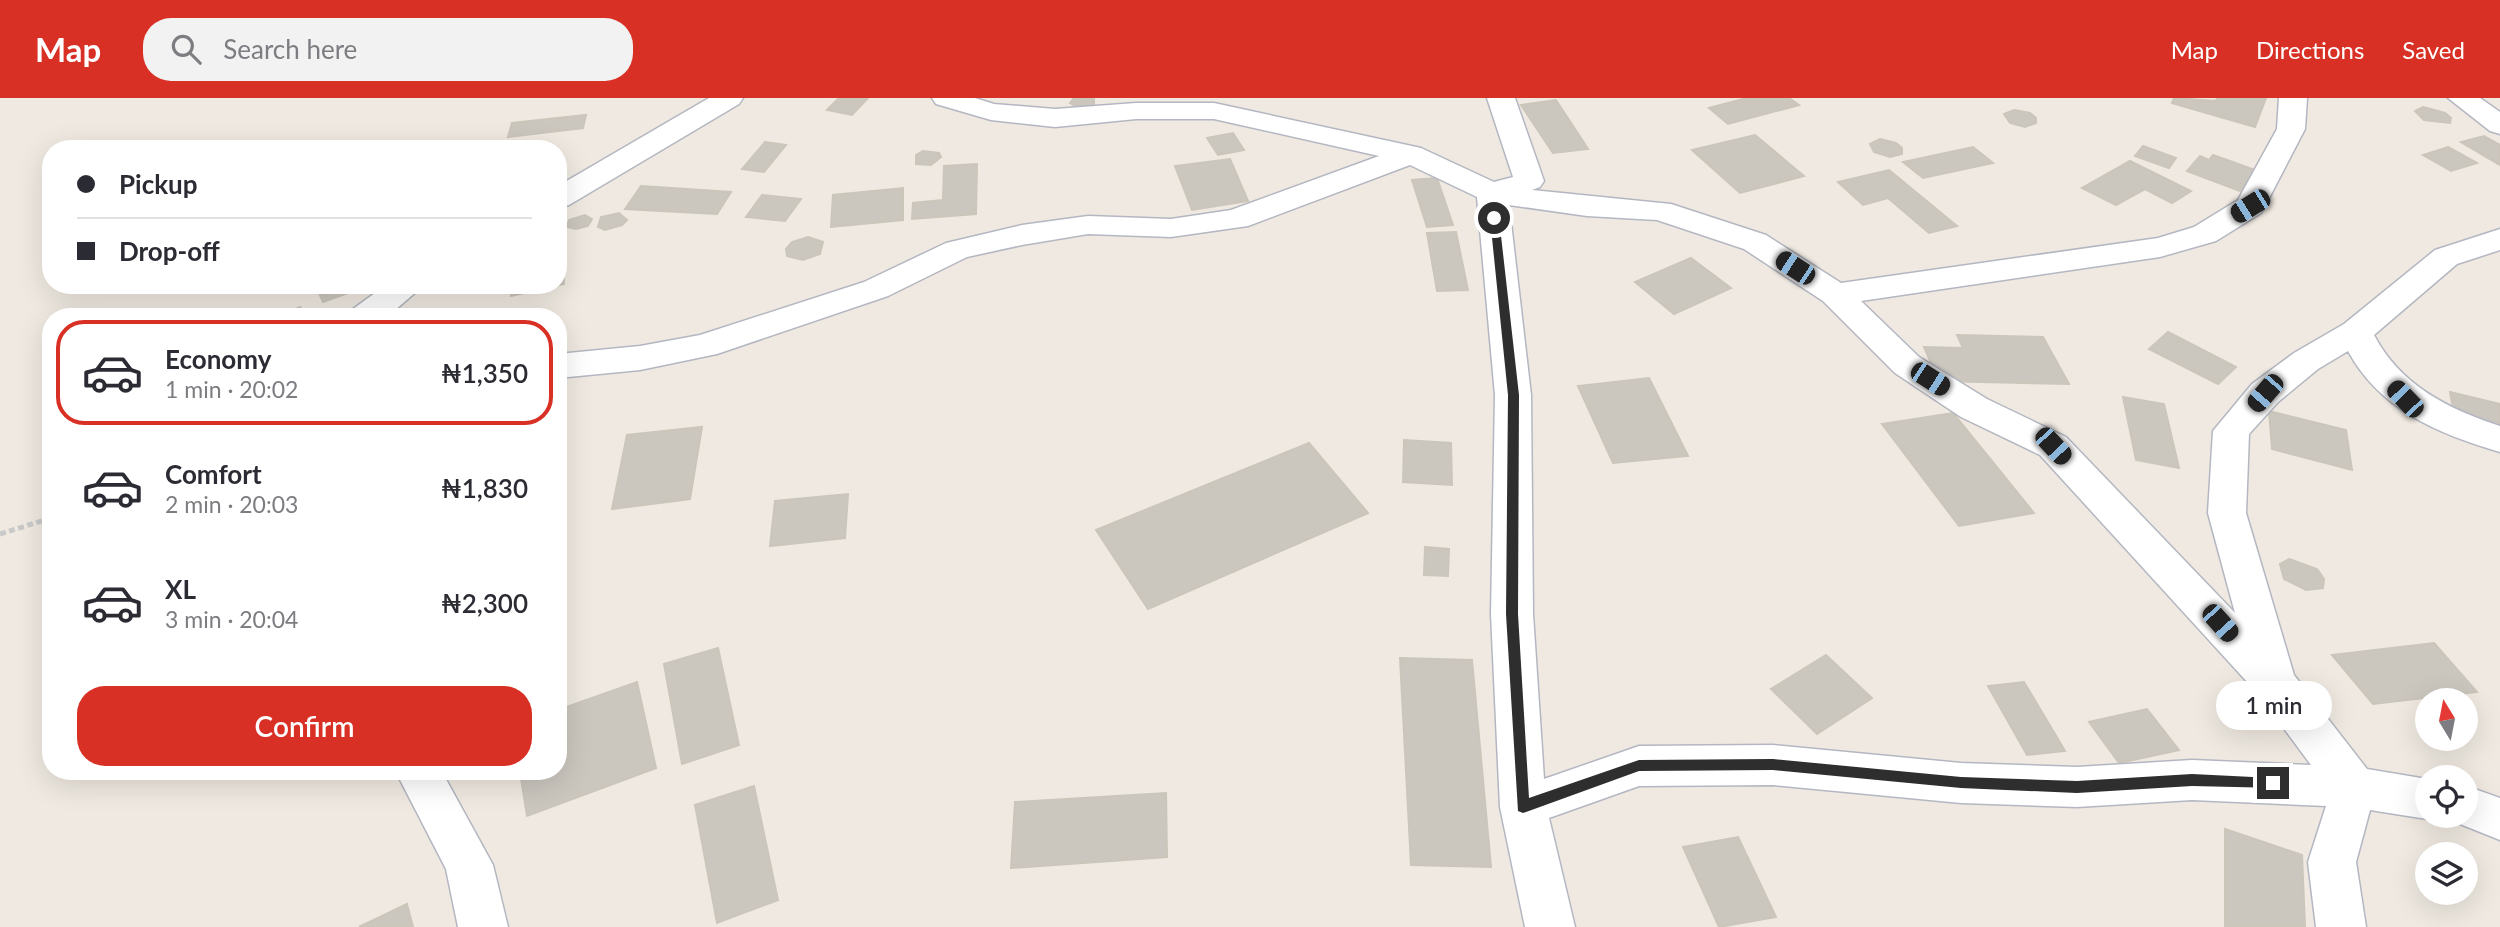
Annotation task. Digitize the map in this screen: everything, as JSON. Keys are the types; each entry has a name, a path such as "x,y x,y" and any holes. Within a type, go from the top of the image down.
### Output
{"street":[{"path":"567,193 729,98"},
{"path":"946,98 991,112 1055,118 1136,111 1214,111 1412,154 1492,193 1587,207 1660,211 1755,242 1835,294 1907,365 1975,408 2053,446 2275,683 2354,787"},
{"path":"1492,193 1529,181 1500,98"},
{"path":"1835,294 2161,247 2205,234 2250,206 2291,129 2293,98"},
{"path":"2462,98 2500,125"},
{"path":"567,365 640,358 705,346 876,289 957,250 1022,235 1088,225 1118,229 1171,228 1237,219 1412,154"},
{"path":"1492,193 1513,395 1512,614 1523,807 1550,927"},
{"path":"2275,683 2227,513 2231,431 2265,393 2306,361 2356,332 2446,257 2500,239"},
{"path":"377,308 396,294"},
{"path":"2356,332 2367,360 2405,399 2472,430 2500,439"},
{"path":"1523,807 1639,765 1773,765 1961,783 2077,787 2192,780 2354,787 2415,797"},
{"path":"422,780 469,865 483,927"},
{"path":"2341,927 2332,862 2354,787"},
{"path":"2478,805 2500,804"},
{"path":"2478,811 2500,819"}],"path":[{"path":"0,534 42,521"}],"building":[{"path":"839,98 868,98 852,115 827,110"},
{"path":"1074,98 1094,98 1094,105 1088,108 1080,109 1070,103"},
{"path":"1747,98 1789,98 1799,105 1728,124 1709,108"},
{"path":"2174,98 2216,101 2217,98 2266,98 2255,127 2172,103"},
{"path":"1556,100 1588,149 1553,153 1521,105"},
{"path":"2423,107 2445,113 2451,118 2450,123 2424,120 2415,111"},
{"path":"2014,110 2030,113 2036,118 2036,123 2025,127 2010,123 2004,114"},
{"path":"586,115 583,128 508,137 512,123"},
{"path":"1233,133 1244,150 1218,155 1207,138"},
{"path":"1755,135 1804,176 1740,193 1692,150"},
{"path":"2484,136 2500,145 2500,165 2461,142"},
{"path":"1880,139 1896,143 1902,148 1902,154 1890,157 1874,152 1870,144"},
{"path":"765,142 786,145 764,172 742,169"},
{"path":"2143,146 2176,158 2169,168 2135,156"},
{"path":"1973,147 1993,163 1923,178 1903,162"},
{"path":"2448,147 2477,163 2451,171 2423,155"},
{"path":"923,151 939,153 941,157 931,165 916,164 916,155"},
{"path":"2213,155 2255,170 2240,191 2187,171 2200,156 2209,160"},
{"path":"1230,159 1248,201 1192,210 1175,166"},
{"path":"2130,161 2191,191 2172,203 2145,189 2116,205 2082,188"},
{"path":"977,164 976,214 912,219 913,203 943,200 944,166"},
{"path":"1889,170 1957,226 1929,233 1888,198 1863,205 1838,182"},
{"path":"1437,178 1453,225 1427,227 1412,180"},
{"path":"641,186 731,192 717,214 625,209"},
{"path":"903,188 903,220 831,227 833,195"},
{"path":"762,195 801,199 785,221 746,217"},
{"path":"619,213 627,220 622,225 605,230 598,227 601,217"},
{"path":"585,215 592,219 588,226 576,229 567,227 569,220"},
{"path":"1456,232 1468,290 1437,291 1427,233"},
{"path":"808,237 823,242 820,254 803,260 787,256 786,249 792,242"},
{"path":"1691,258 1731,288 1674,314 1635,282"},
{"path":"319,294 345,294 323,302"},
{"path":"2168,332 2236,367 2218,384 2149,349"},
{"path":"1957,335 2043,337 2069,384 1939,381 1924,347 1963,348"},
{"path":"1649,378 1688,456 1613,463 1578,386"},
{"path":"2450,392 2500,404 2500,426 2454,414"},
{"path":"2123,397 2164,404 2179,468 2136,460"},
{"path":"2269,411 2346,430 2352,470 2272,449"},
{"path":"1953,413 2034,513 1959,526 1882,424"},
{"path":"702,427 690,499 612,509 627,435"},
{"path":"1404,440 1451,443 1452,485 1403,482"},
{"path":"1309,443 1368,513 1148,609 1096,530"},
{"path":"848,494 845,538 770,546 775,501"},
{"path":"1425,547 1449,549 1448,576 1424,575"},
{"path":"2289,559 2317,569 2324,579 2323,588 2306,590 2284,579 2280,564"},
{"path":"2434,643 2473,688 2415,688 2415,699 2373,704 2332,655"},
{"path":"718,648 739,745 682,764 664,664"},
{"path":"1826,655 1872,698 1817,734 1771,689"},
{"path":"1400,658 1472,660 1491,867 1411,865"},
{"path":"637,682 656,768 527,816 521,780 567,780 567,707"},
{"path":"2024,682 2065,751 2027,755 1988,686"},
{"path":"2147,709 2179,750 2119,763 2089,722"},
{"path":"754,786 778,900 717,923 695,805"},
{"path":"1166,793 1167,857 1011,868 1015,802"},
{"path":"2225,829 2302,855 2305,927 2225,927"},
{"path":"1738,837 1776,917 1719,927 1683,847"},
{"path":"407,904 413,927 359,927"}],"route":[{"path":"1494,218 1513,395 1512,614 1523,807 1639,765 1773,765 1961,783 2077,787 2192,780 2273,783"}]}
